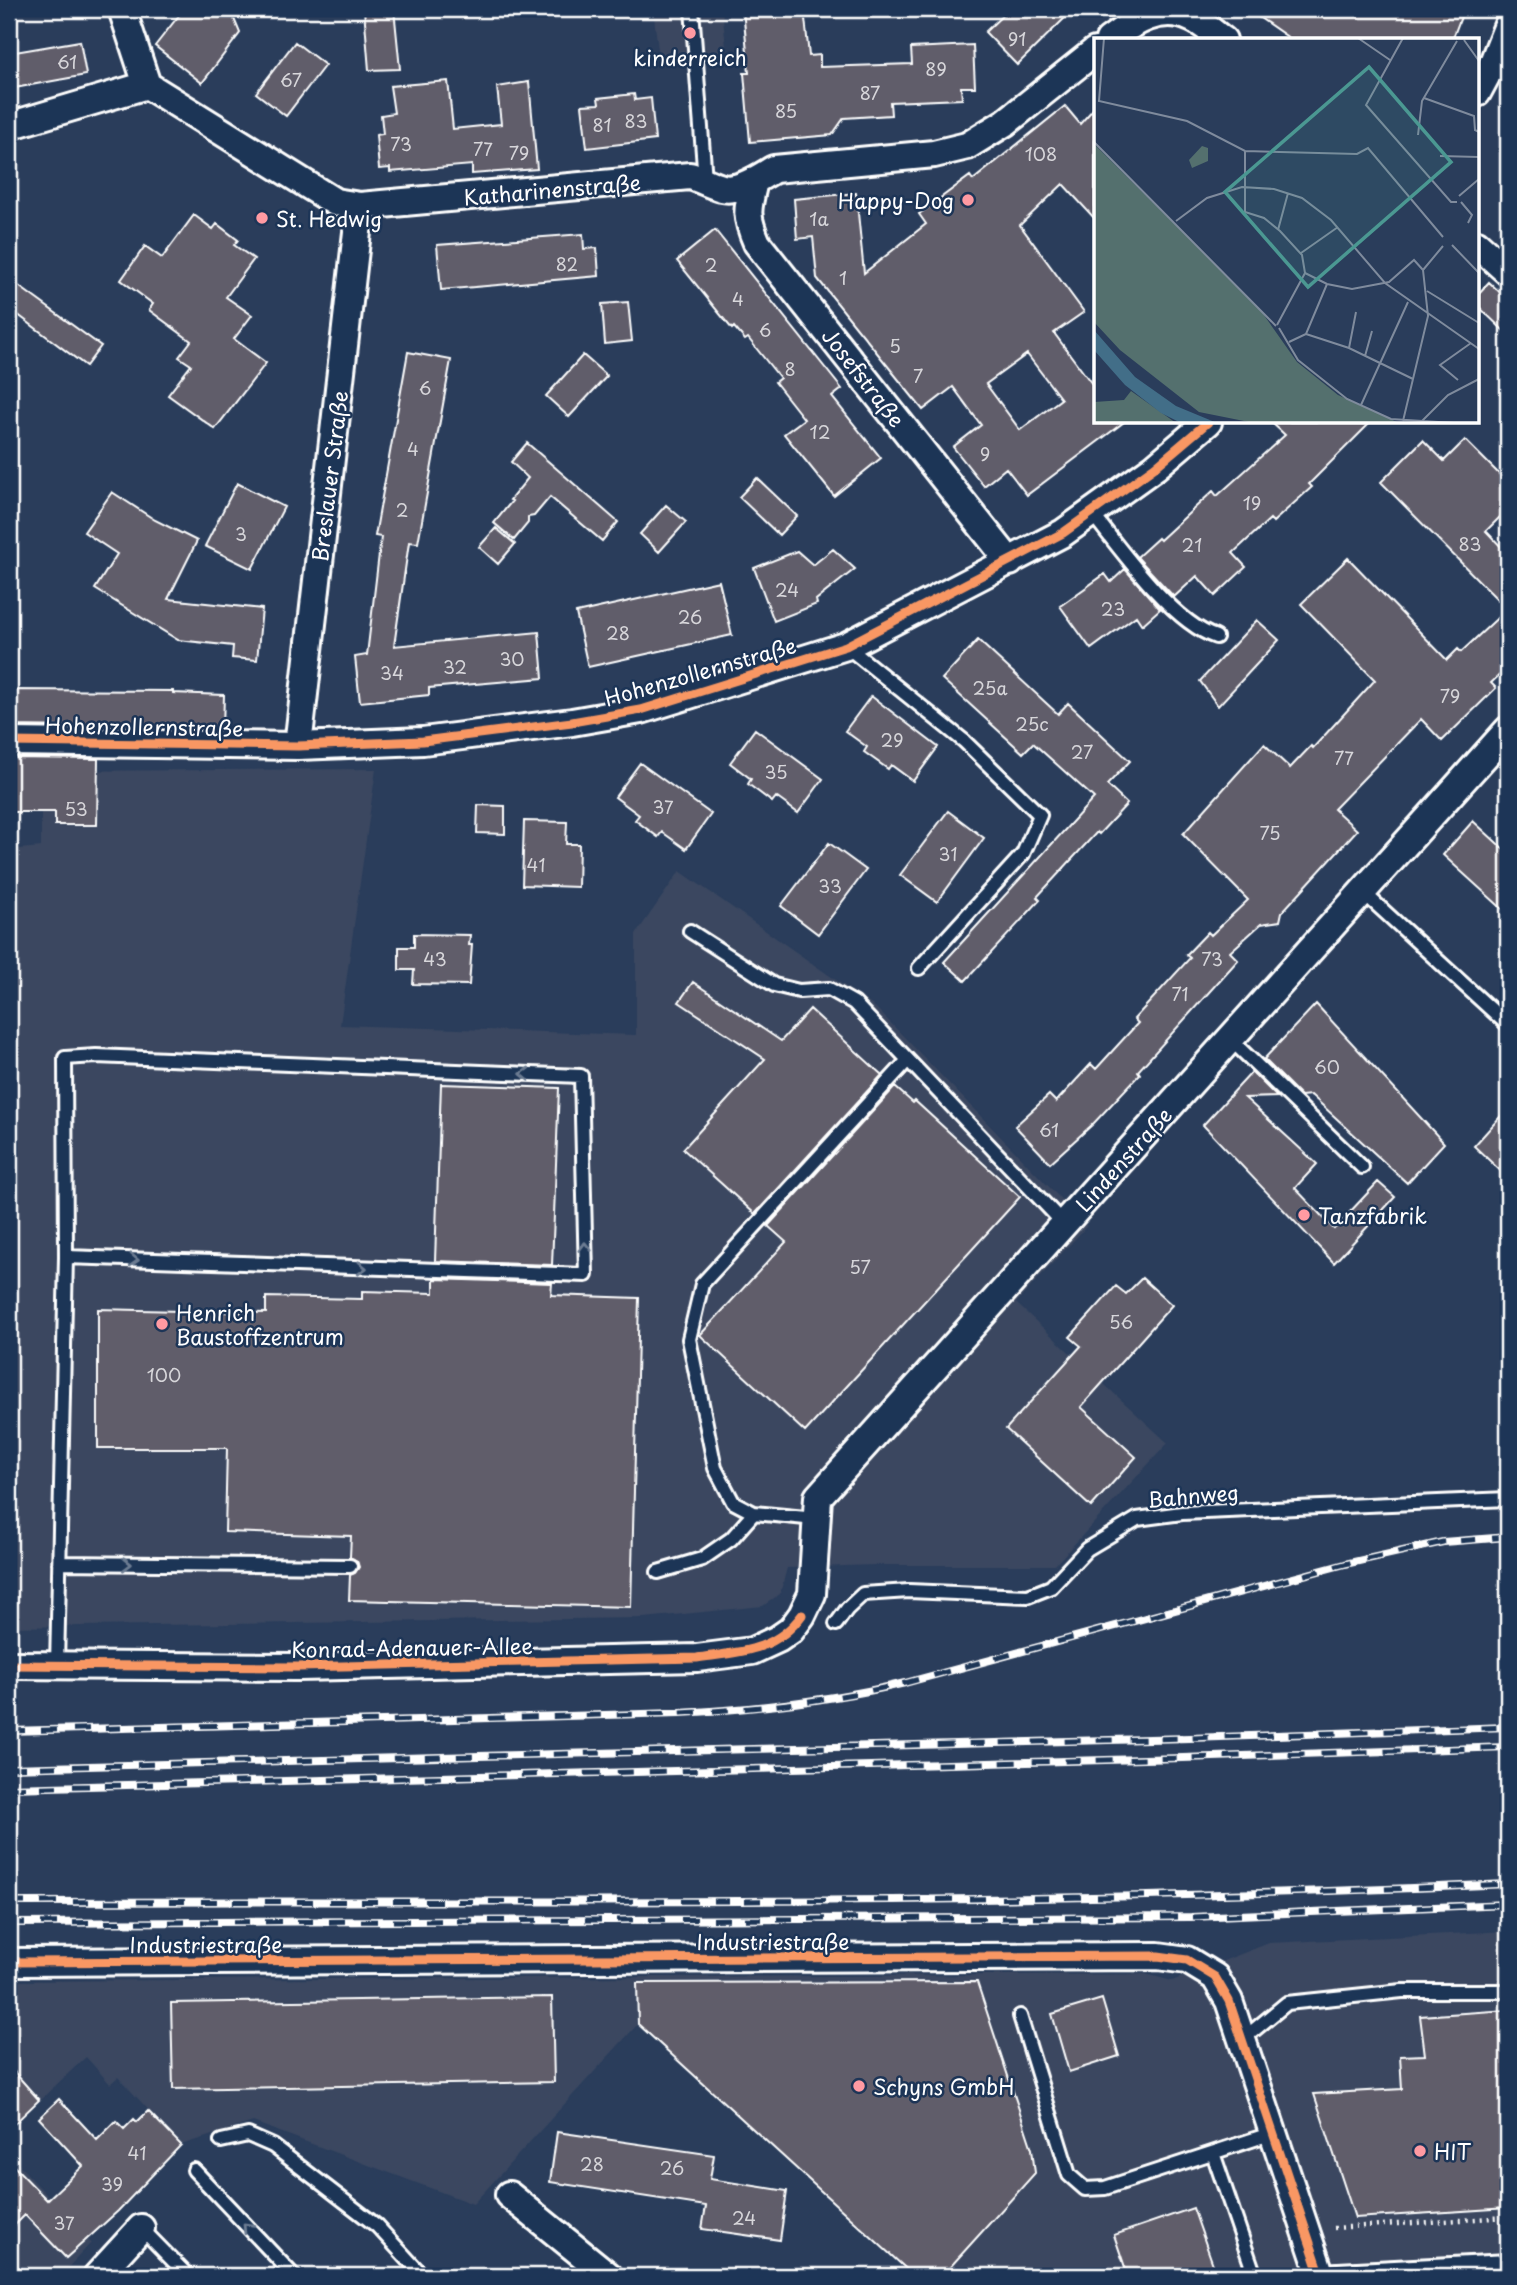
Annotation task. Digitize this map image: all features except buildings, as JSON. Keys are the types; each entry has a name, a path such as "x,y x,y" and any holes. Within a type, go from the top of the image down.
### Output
{"street":[{"path":"9,126 147,85 122,9"},
{"path":"1112,38 1135,22 1173,12 1193,18 1220,38"},
{"path":"1478,91 1508,25"},
{"name":"Katharinenstraße","path":"147,85 335,202 360,206 690,176 724,189 754,181 774,169 934,154 967,146 1006,122 1094,52"},
{"name":"Josefstraße","path":"754,181 747,209 757,243 1010,562"},
{"name":"Breslauer Straße","path":"298,746 360,206"},
{"path":"1478,245 1508,272"},
{"name":"Hohenzollernstraße","path":"9,742 298,746 423,741 572,722 641,710 846,646 1063,533 1155,467 1206,424"},
{"name":"Lindenstraße","path":"802,1615 812,1594 818,1497 1508,730"},
{"name":"Konrad-Adenauer-Allee","path":"9,1665 299,1667 697,1658 752,1651 791,1630 802,1615"},
{"name":"Industriestraße","path":"9,1962 1158,1956 1187,1960 1215,1977 1229,2001 1320,2273"},
{"path":"509,2195 609,2276"},
{"path":"104,2274 141,2228"}],"lane":[{"path":"692,9 705,180"},
{"path":"1091,512 1126,557 1177,612 1216,637"},
{"path":"846,646 964,741 1040,815 1023,854 919,968"},
{"path":"1363,892 1508,1025"},
{"path":"690,931 774,985 799,991 830,989 854,1003 1064,1224"},
{"path":"1231,1040 1362,1167"},
{"path":"57,1666 66,1257 65,1058 96,1056 582,1076 586,1275 66,1257"},
{"path":"816,1519 754,1513 733,1502 715,1468 689,1339 702,1284 908,1060"},
{"name":"Bahnweg","path":"836,1624 863,1594 909,1591 1028,1596 1051,1587 1087,1549 1138,1519 1182,1513 1508,1499"},
{"path":"658,1572 702,1559 731,1539 754,1513"},
{"path":"59,1563 350,1566"},
{"path":"1242,2040 1287,2003 1402,1991 1508,1990"},
{"path":"1020,2016 1069,2175 1085,2189 1105,2188 1273,2133"},
{"path":"220,2141 248,2135 273,2146 377,2226 422,2276"},
{"path":"1213,2153 1255,2276"},
{"path":"194,2170 294,2276"},
{"path":"141,2228 188,2276"},
{"path":"1320,2273 1508,2261"}],"path":[{"path":"1305,2230 1508,2217"}],"shaded area":[{"name":"kinderreich","path":"653,9 722,9 727,56 660,66"},
{"path":"376,769 340,1025 636,1035 636,934 680,871 876,1008 1087,1226 1016,1303 1168,1443 1055,1565 787,1568 780,1594 763,1606 644,1618 9,1627 9,850 41,847 41,771"},
{"path":"1508,1931 1508,2276 914,2276 638,2024 473,2204 253,2122 181,2145 118,2077 110,2084 86,2057 9,2129 9,1981 1146,1974 1172,1981 1269,1943"},
{"path":"9,2154 91,2243 60,2276 9,2276"}],"railway":[{"path":"9,1731 680,1713 793,1703 905,1683 1345,1564 1443,1542 1508,1537"},
{"path":"9,1768 1190,1738 1508,1727"},
{"path":"9,1788 1183,1758 1508,1747"},
{"path":"9,1902 946,1899 1508,1884"},
{"path":"9,1923 1191,1917 1508,1904"}],"cycle path":[{"path":"9,742 298,746 423,741 572,722 641,710 846,646 1063,533 1155,467 1206,424"},
{"path":"9,1665 299,1667 697,1658 742,1652 768,1643 791,1627 802,1615"},
{"path":"9,1962 1158,1956 1187,1960 1215,1977 1229,2001 1321,2276"}],"place":[{"name":"kinderreich","path":"690,33"},
{"name":"Happy-Dog","path":"968,200"},
{"name":"St. Hedwig","path":"262,218"},
{"name":"Tanzfabrik","path":"1304,1215"},
{"name":"Henrich Baustoffzentrum","path":"162,1324"},
{"name":"Schyns GmbH","path":"859,2086"},
{"name":"HIT","path":"1420,2151"}]}
